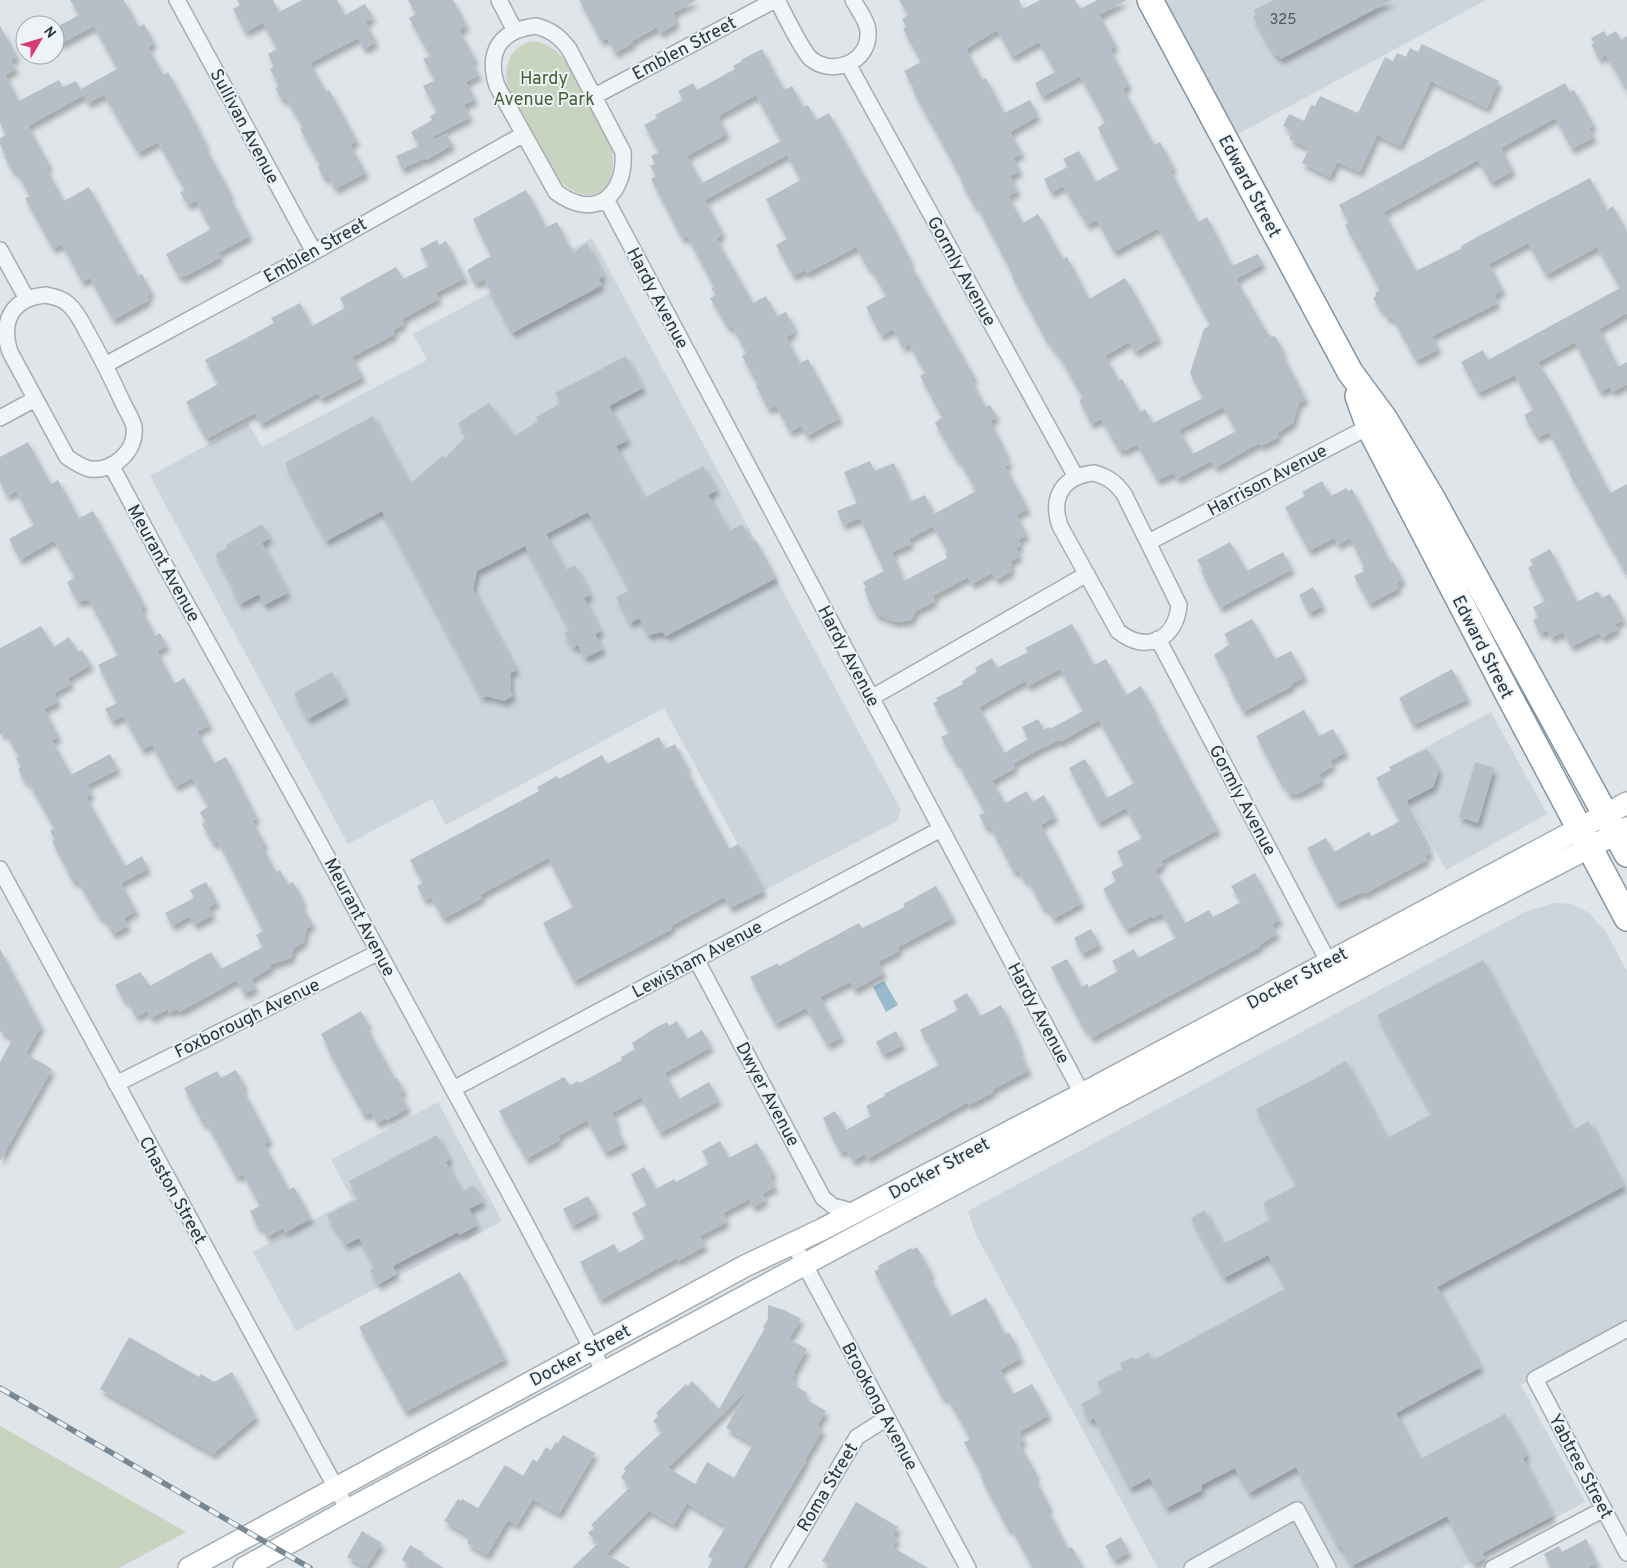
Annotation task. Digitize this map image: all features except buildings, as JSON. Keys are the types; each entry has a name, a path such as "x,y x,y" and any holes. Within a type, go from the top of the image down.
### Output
{"highway":[{"name":"Edward Street","path":"1150,0 1377,422 1584,837 1627,918"},
{"name":"Edward Street","path":"1377,422 1432,498 1621,826"}],"main road":[{"name":"Docker Street","path":"244,1568 348,1510 804,1265 1087,1103 1328,961 1584,837 1621,826"},
{"name":"Docker Street","path":"189,1568 745,1266 1087,1103 1584,837"}],"street":[{"name":"Sullivan Avenue","path":"177,0 314,252"},
{"path":"499,0 515,30"},
{"name":"Emblen Street","path":"593,97 776,0"},
{"path":"776,0 808,56 817,64 829,67 841,67 854,61 862,52 867,41 868,30 853,0"},
{"path":"536,26 549,30 561,38 569,49 623,152 624,166 620,181 616,190 606,199 594,204 580,205 567,201 556,192 497,86 493,72 493,58 498,45 515,30 536,26"},
{"name":"Gormly Avenue","path":"848,64 1076,477"},
{"name":"Emblen Street","path":"105,365 314,252 524,134"},
{"name":"Hardy Avenue","path":"606,199 1087,1103"},
{"path":"0,250 27,299"},
{"path":"46,295 59,298 71,306 105,365 134,427 133,440 128,453 118,462 104,468 91,469 78,465 67,457 5,340 5,326 10,313 27,299 33,296 46,295"},
{"path":"0,418 35,399"},
{"name":"Harrison Avenue","path":"1149,542 1377,422"},
{"name":"Meurant Avenue","path":"111,465 379,952 604,1372"},
{"path":"1094,473 1106,476 1116,483 1124,494 1180,605 1178,617 1173,628 1164,636 1152,642 1140,643 1128,639 1118,631 1060,526 1056,514 1056,502 1061,490 1070,480 1076,477 1094,473"},
{"path":"871,698 1087,574"},
{"name":"Gormly Avenue","path":"1158,639 1328,961"},
{"name":"Lewisham Avenue","path":"453,1089 941,829"},
{"name":"Chaston Street","path":"0,869 348,1510"},
{"name":"Foxborough Avenue","path":"116,1084 379,952"},
{"name":"Dwyer Avenue","path":"696,959 823,1198 833,1206 856,1212"},
{"name":"Brookong Avenue","path":"793,1243 968,1568"},
{"name":"Yabtree Street","path":"1627,1329 1535,1379 1627,1553"},
{"name":"Roma Street","path":"779,1568 857,1437 887,1418"},
{"path":"1493,1568 1604,1509"},
{"path":"1192,1568 1297,1510 1328,1568"}],"shaded area":[{"path":"1157,0 1486,0 1229,139"},
{"path":"592,238 901,810 897,821 763,891 664,708 446,825 432,799 348,844 150,476 248,423 262,447 427,360 413,334"},
{"path":"1491,712 1547,814 1446,870 1389,767"},
{"path":"1555,903 1572,904 1589,913 1606,932 1627,971 1627,1327 1521,1385 1585,1502 1461,1568 1158,1568 975,1233 968,1211 1527,911"},
{"path":"438,1102 502,1221 296,1331 253,1252 352,1199 331,1160"}],"green space":[{"name":"Hardy Avenue Park","path":"533,41 552,49 567,63 611,147 613,163 610,179 601,191 594,195 573,191 554,175 508,88 506,80 507,65 513,53 525,44"},
{"path":"0,1426 186,1532 119,1568 0,1568"}],"water":[{"path":"884,981 898,1005 886,1012 873,987"}],"railway":[{"path":"0,1388 310,1568"}]}
